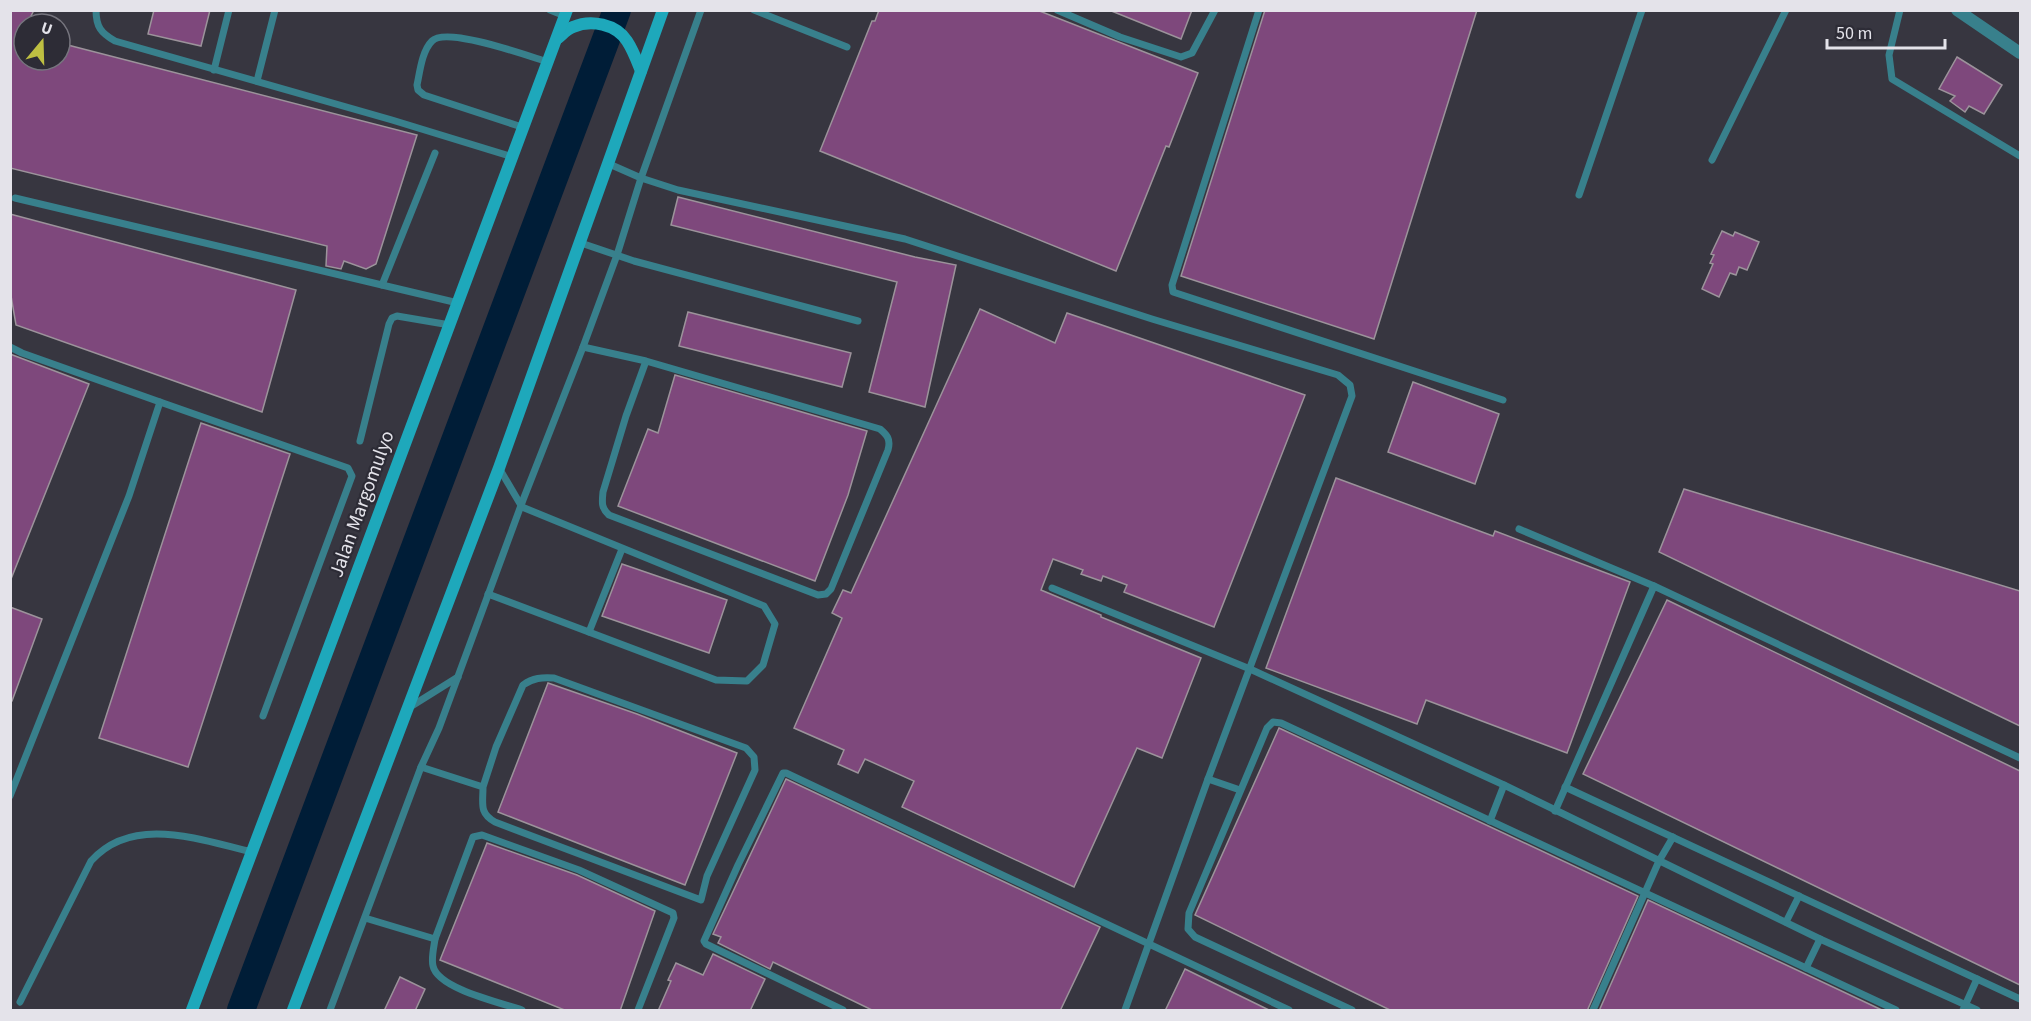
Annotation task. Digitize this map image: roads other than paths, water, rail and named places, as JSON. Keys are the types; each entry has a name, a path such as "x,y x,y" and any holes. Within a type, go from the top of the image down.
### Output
{"main road":[{"path":"293,1011 405,710 499,468 639,66 663,10"},
{"name":"Jalan Margomulyo","path":"192,1011 548,62 568,18"},
{"path":"568,18 609,26 626,39 639,66"}],"street":[{"path":"1957,10 2020,53"}],"lane":[{"path":"96,10 102,34 115,41 513,157"},
{"path":"214,70 229,10"},
{"path":"257,81 275,10"},
{"path":"550,10 568,18"},
{"path":"330,1011 421,766 439,728 583,347 701,10"},
{"path":"754,10 847,47"},
{"path":"1057,10 1120,37 1181,57 1192,53 1215,10"},
{"path":"1259,10 1172,285 1173,292 1503,400"},
{"path":"1579,195 1642,10"},
{"path":"1712,160 1786,10"},
{"path":"1900,10 1889,55 1892,80 2020,156"},
{"path":"525,128 424,95 417,85 426,51 432,40 440,35 448,35 548,62"},
{"path":"382,285 435,153"},
{"path":"607,163 641,178 678,190 905,239 1152,320 1338,375 1350,386 1352,396 1208,778 1125,1011"},
{"path":"15,198 458,303"},
{"path":"578,242 617,255 858,321"},
{"path":"360,441 388,324 392,318 397,316 450,325"},
{"path":"10,347 348,468 352,476 263,716"},
{"path":"583,347 646,361 880,429 887,435 890,442 888,450 831,589 826,594 818,595 752,570 609,515 603,509 603,492 626,416 646,361"},
{"path":"10,796 129,496 160,402"},
{"path":"488,594 716,680 747,681 763,665 774,624 764,606 522,507 499,468"},
{"path":"1520,529 1654,586 2020,758"},
{"path":"589,632 622,549"},
{"path":"1555,811 1654,586"},
{"path":"1052,588 1250,669 1504,785 1964,1008 1977,1011"},
{"path":"405,710 458,677"},
{"path":"542,677 554,678 746,748 754,757 755,770 707,876 701,900 495,822 483,812 483,787 496,747 523,685 530,680 542,677"},
{"path":"1352,1011 1195,937 1188,929 1189,913 1240,790 1267,729 1273,722 1281,723 1896,1011"},
{"path":"421,766 483,787"},
{"path":"843,1011 704,941 738,864 783,773 1289,1011"},
{"path":"1208,778 1240,790"},
{"path":"1490,821 1504,785"},
{"path":"1565,787 2020,999"},
{"path":"20,1002 92,861 103,848 125,838 175,834 252,852"},
{"path":"522,1011 455,987 442,980 436,974 433,965 435,939 473,837 482,835 579,870 673,913 674,918 638,1011"},
{"path":"1593,1011 1659,861 1673,837"},
{"path":"1786,922 1799,896"},
{"path":"365,918 435,939"},
{"path":"1806,968 1820,939"},
{"path":"1964,1008 1977,979"}],"waterway":[{"path":"241,1010 617,10"}]}
